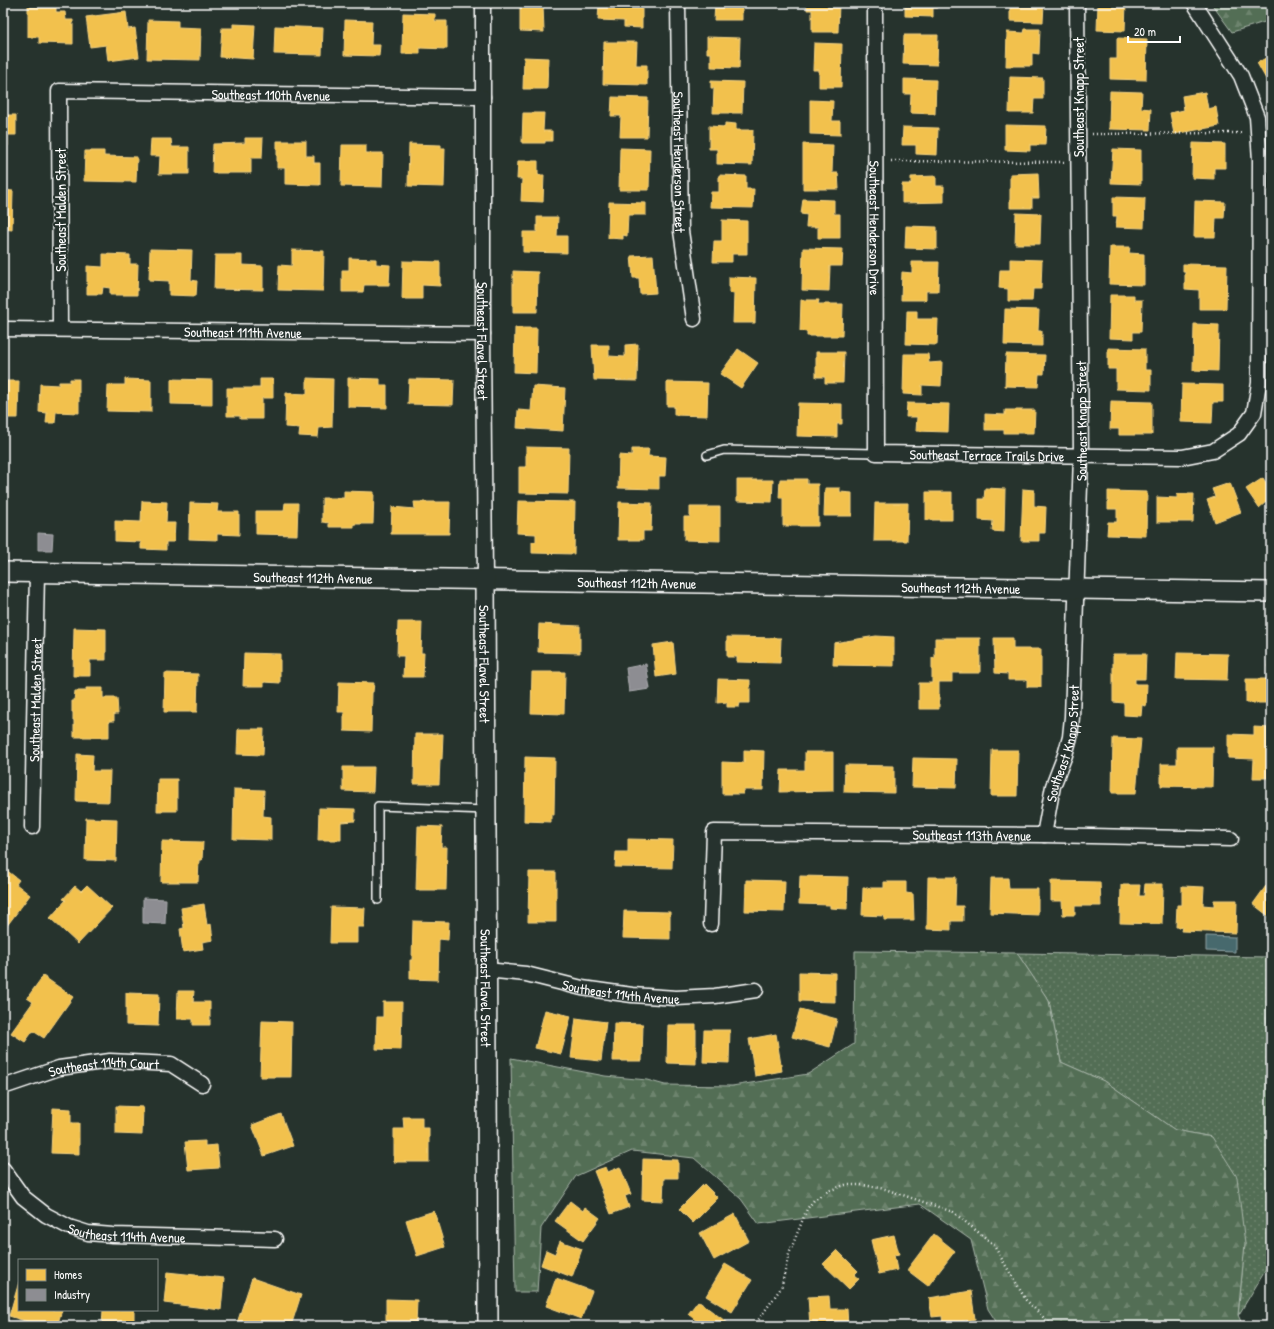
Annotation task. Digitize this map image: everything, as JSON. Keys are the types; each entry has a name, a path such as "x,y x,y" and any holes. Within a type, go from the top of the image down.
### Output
{"main road":[{"name":"Southeast 112th Avenue","path":"3,572 1271,592"},
{"name":"Southeast Flavel Street","path":"486,579 488,1326"}],"street":[{"name":"Southeast Flavel Street","path":"483,3 483,334 486,579"},
{"name":"Southeast Henderson Street","path":"678,3 681,231 694,319"},
{"name":"Southeast Henderson Drive","path":"874,3 876,453"},
{"name":"Southeast Knapp Street","path":"1044,835 1052,786 1065,755 1070,737 1072,717 1081,456 1077,3"},
{"name":"Southeast Terrace Trails Drive","path":"876,453 1182,457 1214,451 1238,434 1254,413 1259,383 1260,160 1257,117 1241,76 1194,3"},
{"name":"Southeast 110th Avenue","path":"59,91 483,97"},
{"name":"Southeast Malden Street","path":"59,91 60,329"},
{"name":"Southeast 111th Avenue","path":"3,329 483,334"},
{"name":"Southeast Malden Street","path":"32,827 37,573"},
{"name":"Southeast 113th Avenue","path":"711,924 714,832 1044,835 1231,839"},
{"name":"Southeast 114th Avenue","path":"486,970 526,974 582,988 632,996 676,998 714,996 756,990"},
{"name":"Southeast 114th Court","path":"3,1087 59,1068 110,1061 171,1064 202,1084"},
{"name":"Southeast 114th Avenue","path":"3,1169 23,1197 46,1215 69,1227 88,1233 113,1235 275,1238"}],"lane":[{"path":"707,455 724,450 876,453"},
{"path":"378,900 378,806 486,810"}],"path":[{"path":"1078,134 1258,132"},
{"path":"875,161 1078,162"},
{"path":"754,1326 781,1288 789,1254 807,1209 814,1200 828,1191 845,1185 863,1185 885,1188 954,1212 993,1244 1026,1300 1052,1326"}],"green space":[{"path":"1211,3 1271,3 1271,20 1232,32"},
{"path":"855,951 1017,953 1049,1001 1061,1062 1106,1082 1175,1130 1212,1137 1237,1177 1245,1244 1238,1315 1243,1326 999,1326 988,1309 971,1240 920,1204 759,1224 741,1199 694,1158 632,1151 576,1176 541,1228 537,1292 515,1292 511,1058 605,1076 647,1080 665,1085 732,1086 808,1074 854,1044"},
{"path":"1017,953 1269,957 1267,1022 1271,1028 1271,1261 1238,1316 1245,1244 1212,1137 1175,1130 1106,1082 1061,1062 1049,1001"}],"water":[{"path":"1206,936 1235,937 1235,952 1206,951"}],"building: Homes":[{"path":"520,3 543,5 544,32 520,31"},
{"path":"599,3 642,3 642,28 624,27 624,21 598,20"},
{"path":"715,3 742,3 742,20 714,20"},
{"path":"807,3 839,3 838,32 812,32 812,10 807,10"},
{"path":"905,3 937,3 937,8 933,8 933,17 905,16"},
{"path":"1010,3 1044,4 1043,22 1010,21"},
{"path":"1098,3 1126,3 1125,31 1097,30"},
{"path":"28,6 56,6 56,12 65,12 66,20 73,20 73,44 39,43 39,37 28,37"},
{"path":"126,12 128,29 135,28 139,57 108,61 106,45 90,47 86,17"},
{"path":"403,13 435,14 435,21 447,21 447,49 420,48 420,54 402,54"},
{"path":"148,20 178,21 178,27 201,28 200,60 147,59"},
{"path":"345,20 372,21 371,45 380,45 379,56 344,55"},
{"path":"233,24 255,25 253,59 220,57 222,28 233,28"},
{"path":"275,26 323,28 322,55 274,54"},
{"path":"1025,29 1040,29 1039,54 1032,53 1032,66 1006,66 1007,32 1024,33"},
{"path":"904,35 938,35 937,65 903,64"},
{"path":"707,37 740,38 739,68 711,67 711,53 707,53"},
{"path":"1117,38 1147,39 1146,80 1110,79 1110,59 1117,59"},
{"path":"604,42 637,42 636,65 647,65 647,85 603,84"},
{"path":"814,43 842,44 841,87 819,87 819,70 813,70"},
{"path":"1271,55 1271,88 1257,63"},
{"path":"524,57 548,58 547,89 523,89"},
{"path":"1010,77 1043,78 1043,99 1034,99 1033,113 1009,113"},
{"path":"904,79 936,80 935,114 910,113 911,94 904,94"},
{"path":"711,81 743,82 742,113 713,113 714,88 711,88"},
{"path":"1110,91 1142,92 1141,108 1151,109 1150,130 1109,129"},
{"path":"1205,92 1208,109 1216,107 1219,126 1174,134 1170,113 1184,110 1182,96"},
{"path":"612,97 648,98 647,137 620,137 621,116 611,116"},
{"path":"810,100 833,101 832,121 840,121 840,135 810,134"},
{"path":"523,113 544,113 543,131 552,131 552,141 545,141 545,143 522,143"},
{"path":"3,115 16,115 16,135 8,135 8,146 3,146"},
{"path":"725,123 736,124 736,130 753,130 752,165 717,164 717,149 709,149 709,126 725,127"},
{"path":"1005,125 1046,126 1045,145 1030,145 1030,151 1005,150"},
{"path":"903,127 938,128 937,155 916,154 916,145 902,145"},
{"path":"245,138 263,138 262,158 251,158 251,173 212,173 213,144 245,143"},
{"path":"151,139 171,139 172,147 189,147 189,174 159,174 160,156 150,156"},
{"path":"277,141 306,141 306,156 314,156 314,163 320,163 320,185 285,184 285,168 277,168"},
{"path":"1193,143 1225,144 1225,168 1214,168 1214,179 1192,178"},
{"path":"409,144 441,145 441,148 445,148 444,187 408,186"},
{"path":"803,144 833,145 832,173 838,173 839,189 803,189"},
{"path":"342,145 366,145 366,153 383,153 382,187 341,186"},
{"path":"620,148 650,149 649,190 619,190"},
{"path":"1113,149 1141,150 1141,184 1111,183"},
{"path":"85,151 104,151 104,156 137,157 136,182 84,181"},
{"path":"518,161 538,161 538,175 544,175 543,202 521,201 522,179 517,179"},
{"path":"1038,173 1039,198 1032,198 1032,208 1010,208 1010,174"},
{"path":"719,175 746,176 746,189 754,189 753,208 710,207 711,192 719,192"},
{"path":"936,176 936,186 944,186 944,202 902,203 902,184 911,184 911,177"},
{"path":"3,190 13,191 12,230 3,229"},
{"path":"1113,197 1145,198 1144,228 1116,227 1117,216 1113,216"},
{"path":"803,199 834,200 834,214 840,214 840,238 818,238 818,227 806,227 807,215 801,214"},
{"path":"1195,201 1225,202 1224,218 1216,218 1215,237 1194,237"},
{"path":"609,202 646,203 646,215 628,215 627,236 623,235 623,239 608,238"},
{"path":"1016,213 1041,214 1040,244 1015,244"},
{"path":"537,217 558,217 557,236 567,236 567,253 523,252 523,232 537,232"},
{"path":"722,220 747,221 747,254 732,254 732,262 713,262 714,241 722,241"},
{"path":"906,226 937,227 937,249 905,248"},
{"path":"1110,247 1130,247 1129,253 1144,254 1144,285 1109,284"},
{"path":"803,248 843,249 842,266 830,266 829,291 802,290"},
{"path":"150,249 192,250 191,280 197,281 196,296 169,295 169,281 149,280"},
{"path":"292,250 324,251 323,291 278,290 279,265 292,266"},
{"path":"103,254 130,255 130,264 138,264 137,295 110,295 110,288 103,287 102,294 87,294 87,266 103,267"},
{"path":"215,255 242,255 242,265 263,266 263,290 214,289"},
{"path":"653,255 656,293 640,294 639,278 633,278 631,256"},
{"path":"349,258 376,259 376,264 390,265 389,285 364,285 363,292 342,292 342,270 349,270"},
{"path":"1010,259 1042,260 1041,289 1033,289 1032,301 1008,301 1008,289 999,288 1000,270 1010,270"},
{"path":"403,261 440,262 440,286 422,285 422,299 402,299"},
{"path":"912,262 939,262 938,291 926,291 926,300 901,300 902,272 912,273"},
{"path":"1183,264 1227,265 1226,309 1199,309 1199,290 1185,289 1185,272 1183,272"},
{"path":"513,271 538,272 537,312 513,312"},
{"path":"729,277 756,278 755,323 733,323 734,294 729,293"},
{"path":"1110,295 1134,295 1134,300 1142,300 1141,332 1133,332 1133,339 1109,338"},
{"path":"801,300 819,300 818,304 843,304 842,336 807,336 807,332 800,331"},
{"path":"1005,309 1039,310 1038,331 1042,331 1042,346 1004,345"},
{"path":"907,311 917,311 917,319 938,319 937,345 906,344"},
{"path":"1194,324 1219,325 1218,371 1193,370"},
{"path":"515,328 537,328 536,373 514,372"},
{"path":"638,344 637,381 594,380 592,345 609,345 609,356 625,357 625,345"},
{"path":"1108,348 1145,349 1145,370 1151,370 1151,390 1116,389 1116,369 1108,369"},
{"path":"738,349 758,363 741,388 720,374"},
{"path":"816,352 844,352 843,383 825,383 825,377 816,377"},
{"path":"904,354 928,354 929,363 942,362 941,386 922,385 922,395 903,394"},
{"path":"1006,354 1045,355 1044,374 1039,374 1038,387 1005,386"},
{"path":"307,378 333,379 332,427 319,428 318,437 299,436 300,428 285,427 286,393 307,394"},
{"path":"348,378 380,379 380,385 387,385 387,408 348,407"},
{"path":"70,379 79,379 79,413 56,412 55,423 46,423 47,413 39,412 40,384 59,385 59,382 70,382"},
{"path":"125,379 151,380 151,412 107,411 108,385 125,385"},
{"path":"171,379 212,380 212,405 171,404"},
{"path":"260,379 273,379 273,398 262,398 262,419 240,419 240,416 227,416 227,388 260,388"},
{"path":"409,379 454,380 453,405 408,404"},
{"path":"3,381 19,381 18,418 5,418 5,406 3,406"},
{"path":"667,382 708,383 707,416 674,415 674,406 667,406"},
{"path":"1182,384 1223,385 1223,402 1213,402 1212,423 1181,422"},
{"path":"533,386 565,388 563,431 517,428 518,410 531,411"},
{"path":"1111,401 1152,402 1152,435 1119,435 1119,429 1110,429"},
{"path":"798,403 842,404 842,424 837,424 837,437 797,436"},
{"path":"907,403 949,404 948,432 916,431 917,417 906,417"},
{"path":"1005,410 1035,410 1034,433 1004,433 1004,430 985,430 985,414 1005,415"},
{"path":"526,447 569,448 568,494 519,493 519,467 526,467"},
{"path":"632,449 649,449 648,456 666,457 665,476 659,476 659,489 618,488 619,455 632,456"},
{"path":"1263,478 1269,487 1271,486 1271,510 1266,502 1259,508 1246,489"},
{"path":"780,479 807,479 807,484 818,484 818,526 783,526 783,498 779,498"},
{"path":"737,480 773,480 772,502 737,501"},
{"path":"3,481 4,489 7,489 6,536 3,536"},
{"path":"1230,483 1241,512 1215,522 1207,500 1215,497 1212,489"},
{"path":"825,488 840,488 840,492 852,493 852,516 824,516"},
{"path":"985,488 1005,489 1004,532 992,531 993,521 979,520 979,499 984,499"},
{"path":"1023,489 1034,490 1034,506 1046,507 1045,533 1039,533 1039,541 1021,541"},
{"path":"344,491 374,492 373,524 354,524 354,527 329,527 329,523 322,522 322,498 344,498"},
{"path":"1108,491 1147,492 1146,536 1107,535 1108,522 1117,522 1117,509 1108,509"},
{"path":"926,492 952,492 952,520 926,520"},
{"path":"1177,494 1194,494 1193,522 1157,522 1157,497 1177,498"},
{"path":"142,501 167,502 166,523 175,523 174,542 166,542 166,550 141,549 141,542 115,541 115,521 141,522"},
{"path":"518,501 575,502 574,554 532,553 532,542 536,542 536,534 517,533"},
{"path":"414,502 450,502 449,534 391,534 392,507 415,509"},
{"path":"619,502 652,503 651,531 643,531 643,540 618,540"},
{"path":"190,503 218,504 217,512 239,512 239,535 217,534 217,540 189,539"},
{"path":"285,503 298,503 297,535 256,534 256,511 284,511"},
{"path":"875,503 908,503 907,541 874,541"},
{"path":"690,507 720,507 720,541 684,540 684,517 690,517"},
{"path":"398,622 422,622 421,653 424,653 423,677 403,677 404,656 397,656"},
{"path":"539,624 580,626 580,653 538,652"},
{"path":"74,628 106,629 106,660 90,660 90,676 73,676"},
{"path":"876,636 894,637 894,666 833,665 834,643"},
{"path":"727,637 781,638 780,663 737,662 737,657 727,657"},
{"path":"935,638 980,638 980,673 952,673 952,682 939,682 939,709 919,709 919,683 932,683 932,658 935,658"},
{"path":"994,638 1013,638 1013,649 1041,649 1041,687 1027,687 1027,680 1008,680 1008,674 995,673"},
{"path":"673,642 676,674 656,677 653,645"},
{"path":"244,653 280,654 280,683 264,682 264,686 243,686"},
{"path":"1177,653 1228,654 1227,680 1176,679"},
{"path":"1113,654 1146,654 1145,679 1135,679 1135,684 1147,684 1146,706 1142,705 1141,716 1124,715 1124,703 1113,702"},
{"path":"1268,662 1271,662 1271,710 1268,711 1268,703 1246,703 1246,679 1269,679"},
{"path":"532,672 565,672 564,714 531,713"},
{"path":"165,673 198,674 197,712 164,712"},
{"path":"718,679 750,680 750,703 740,703 739,707 727,707 727,702 717,703"},
{"path":"339,682 374,683 372,692 371,732 344,731 344,712 338,712"},
{"path":"86,688 103,688 103,698 117,698 118,714 114,714 114,721 109,721 109,737 74,737 72,701 74,701 75,691 86,691"},
{"path":"1254,727 1271,728 1271,778 1253,778 1254,759 1228,758 1228,734 1254,735"},
{"path":"238,729 264,729 263,755 237,754"},
{"path":"415,734 443,734 439,784 414,784"},
{"path":"1113,738 1141,739 1136,793 1112,793"},
{"path":"1177,747 1213,747 1212,787 1161,786 1161,764 1177,764"},
{"path":"744,750 764,751 763,790 744,790 743,794 722,794 722,762 744,763"},
{"path":"992,750 1018,750 1017,796 991,796"},
{"path":"805,752 833,752 833,791 780,792 781,770 805,770"},
{"path":"77,754 93,755 92,771 110,771 109,802 76,801"},
{"path":"525,757 555,758 554,815 551,815 551,822 524,821"},
{"path":"913,758 957,759 956,788 912,787"},
{"path":"845,765 894,766 894,793 844,792"},
{"path":"343,767 374,767 373,792 343,791"},
{"path":"158,779 177,779 177,811 157,811"},
{"path":"234,789 264,790 263,816 271,817 271,840 233,839"},
{"path":"319,808 355,809 355,821 341,822 341,840 318,840"},
{"path":"86,818 117,819 116,861 85,860"},
{"path":"418,826 442,827 441,847 447,847 446,890 416,890"},
{"path":"628,839 673,840 672,868 615,867 616,852 628,852"},
{"path":"162,841 203,842 202,860 199,860 198,882 161,882"},
{"path":"5,869 19,880 16,884 30,895 3,931 3,872"},
{"path":"529,872 556,872 556,922 528,922"},
{"path":"800,876 848,877 847,909 830,908 830,905 799,904"},
{"path":"928,877 956,877 955,906 963,906 963,921 951,921 951,930 927,929"},
{"path":"991,878 1008,878 1009,889 1038,889 1038,915 990,913"},
{"path":"746,880 785,881 784,912 745,911"},
{"path":"1051,881 1100,882 1101,906 1075,906 1075,915 1063,915 1062,901 1051,901"},
{"path":"884,882 906,882 906,893 913,894 914,920 884,920 884,916 862,915 863,888 884,888"},
{"path":"1145,884 1163,884 1162,924 1120,923 1121,885 1140,885 1139,896 1144,896"},
{"path":"87,885 112,908 78,944 50,918 66,900 63,899 75,886 81,891"},
{"path":"1182,886 1204,887 1203,905 1214,906 1214,900 1237,900 1236,933 1181,931 1182,927 1176,927 1177,905 1182,905"},
{"path":"1266,886 1271,889 1271,918 1253,904"},
{"path":"204,904 207,925 211,924 213,940 202,942 203,949 183,952 180,929 184,928 181,908"},
{"path":"331,907 365,908 364,927 357,927 357,943 330,943"},
{"path":"624,911 670,912 670,939 623,938"},
{"path":"413,921 449,922 448,940 439,939 438,980 410,979"},
{"path":"799,972 835,973 835,1002 799,1001"},
{"path":"43,976 73,997 44,1038 33,1031 25,1042 11,1033 33,1002 27,998"},
{"path":"178,991 194,991 193,1002 210,1002 210,1025 193,1025 193,1019 177,1019"},
{"path":"126,993 159,994 158,1026 126,1025"},
{"path":"383,1002 402,1002 401,1050 376,1049 377,1017 383,1017"},
{"path":"800,1009 837,1019 830,1047 792,1037"},
{"path":"545,1010 571,1016 561,1054 535,1048"},
{"path":"576,1018 606,1022 601,1061 571,1058"},
{"path":"262,1021 292,1022 291,1077 260,1077"},
{"path":"614,1023 643,1024 642,1061 613,1061"},
{"path":"668,1025 696,1025 696,1064 667,1063"},
{"path":"704,1030 730,1030 729,1063 703,1062"},
{"path":"776,1034 782,1071 755,1076 749,1039"},
{"path":"116,1106 143,1107 142,1135 116,1134"},
{"path":"53,1108 71,1109 71,1123 79,1123 79,1154 51,1153"},
{"path":"281,1114 293,1146 264,1156 252,1125"},
{"path":"403,1117 422,1117 422,1128 429,1128 429,1162 394,1162 394,1129 404,1129"},
{"path":"205,1141 205,1146 217,1145 219,1168 188,1170 185,1142"},
{"path":"643,1159 678,1160 678,1178 664,1178 663,1201 642,1200"},
{"path":"606,1167 608,1172 620,1167 631,1194 625,1196 629,1207 611,1214 594,1171"},
{"path":"704,1184 718,1198 693,1223 679,1209"},
{"path":"570,1201 583,1211 585,1207 600,1218 583,1241 555,1221"},
{"path":"434,1211 445,1247 417,1256 406,1220"},
{"path":"735,1214 749,1241 714,1260 700,1233"},
{"path":"934,1234 955,1251 928,1286 907,1270"},
{"path":"894,1235 899,1254 894,1255 897,1270 879,1274 871,1240"},
{"path":"560,1241 582,1249 572,1277 541,1265 546,1250 555,1254"},
{"path":"837,1250 858,1271 854,1275 859,1279 849,1289 823,1264"},
{"path":"725,1264 752,1280 732,1312 706,1296"},
{"path":"167,1272 224,1278 221,1310 164,1303"},
{"path":"252,1278 301,1295 291,1326 236,1326"},
{"path":"556,1278 592,1291 581,1319 546,1306"},
{"path":"18,1285 18,1311 62,1311 57,1326 37,1326 38,1325 9,1316"},
{"path":"971,1291 975,1319 943,1325 942,1316 932,1317 929,1298"},
{"path":"829,1296 830,1309 847,1309 848,1326 810,1326 808,1297"},
{"path":"386,1299 417,1300 416,1326 386,1326"},
{"path":"698,1301 732,1326 703,1326 688,1314"},
{"path":"103,1311 134,1311 134,1326 102,1326"}],"building: Industry":[{"path":"38,533 53,534 52,550 38,550"},
{"path":"646,664 650,689 629,692 626,668"},
{"path":"143,898 166,899 165,924 143,923"}]}
